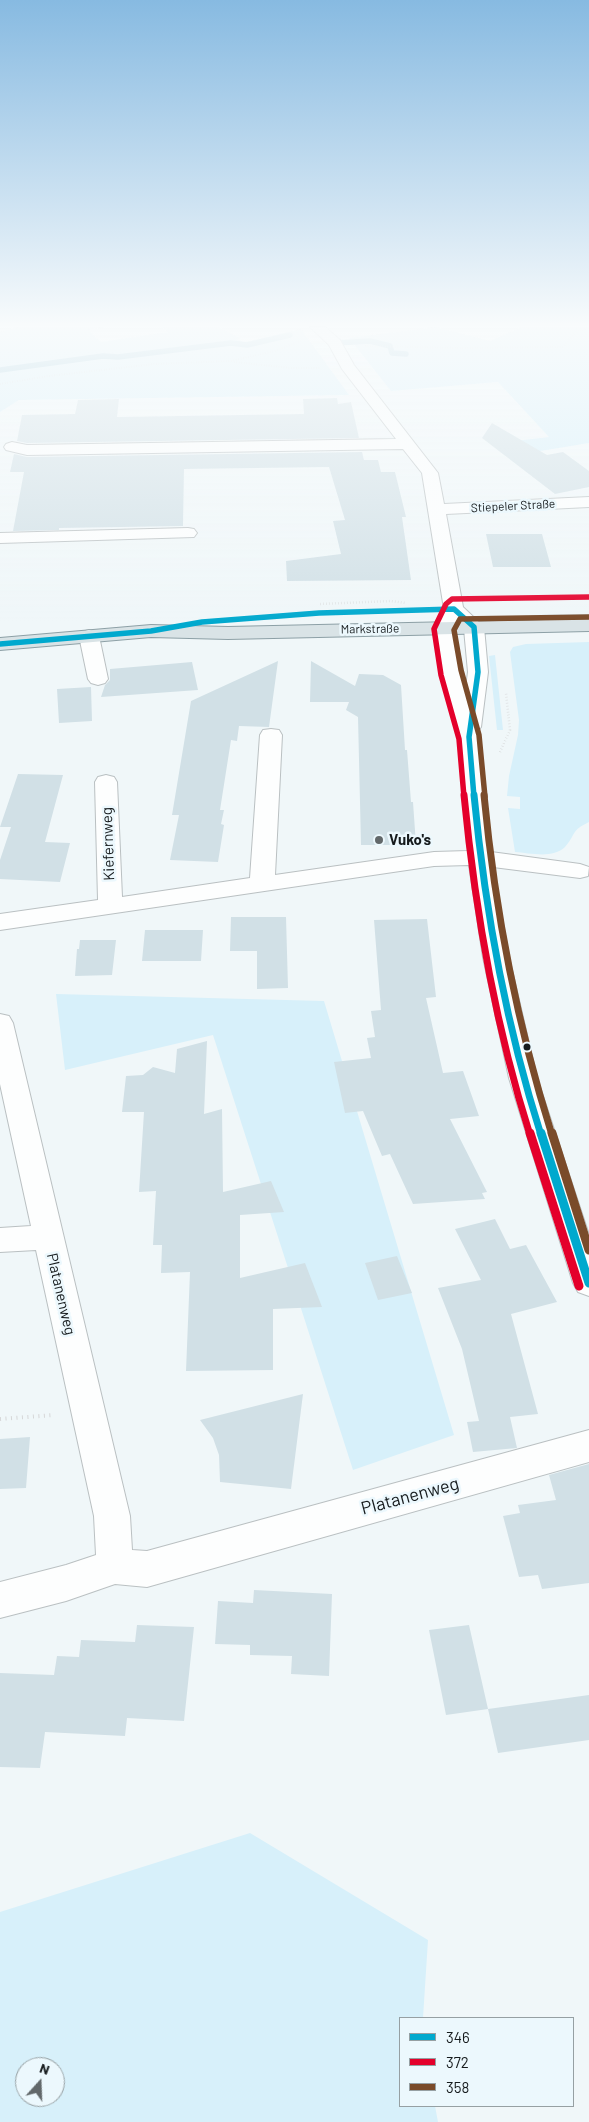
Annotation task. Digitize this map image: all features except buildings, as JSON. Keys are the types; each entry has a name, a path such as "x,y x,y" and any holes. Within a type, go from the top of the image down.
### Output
{"main road":[{"name":"Markstraße","path":"0,644 151,631 202,622 300,615 454,609 589,607"},
{"name":"Markstraße","path":"151,631 228,633 589,624"}],"street":[{"path":"394,426 430,473 454,609 444,628 451,672 469,737 480,858 496,957 523,1078 589,1283"},
{"path":"12,447 27,450 407,444"},
{"name":"Stiepeler Straße","path":"437,509 589,502"},
{"path":"0,538 188,533"},
{"path":"454,609 474,627 478,672 469,737"},
{"path":"89,636 98,679"},
{"path":"262,884 271,735"},
{"name":"Kiefernweg","path":"106,782 110,906"},
{"path":"0,922 434,858 480,858 580,871"},
{"name":"Platanenweg","path":"0,1023 112,1516 115,1566"},
{"path":"0,1240 48,1237"},
{"name":"Platanenweg","path":"0,1600 115,1566 147,1569 589,1446"}],"path":[{"path":"0,1420 88,1412"}],"shaded area":[{"path":"539,426 589,426 589,443 516,455 515,441 549,437"},
{"path":"589,614 589,619 532,620 531,615"},
{"path":"589,642 589,822 576,831 560,851 548,854 515,852 508,808 520,809 520,797 507,796 519,720 510,652 513,647 526,644"},
{"path":"495,655 503,730 497,730 489,656"},
{"path":"56,994 324,1001 454,1435 353,1470 213,1035 65,1070"},
{"path":"250,1833 428,1940 423,2017 399,2017 399,2107 435,2107 438,2122 0,2122 0,1912"}],"transit line":[{"name":"372","path":"579,1286 513,1081 486,959 470,859 459,739 441,675 434,629 446,604 452,599 589,597"},
{"name":"346","path":"0,644 151,631 202,622 319,613 454,609 474,627 478,672 469,737 480,858 496,957 523,1078 589,1283"},
{"name":"358","path":"589,617 460,619 454,630 461,670 479,735 490,857 506,955 533,1075 589,1250"}],"place":[{"name":"Vuko's","path":"379,840"}]}
